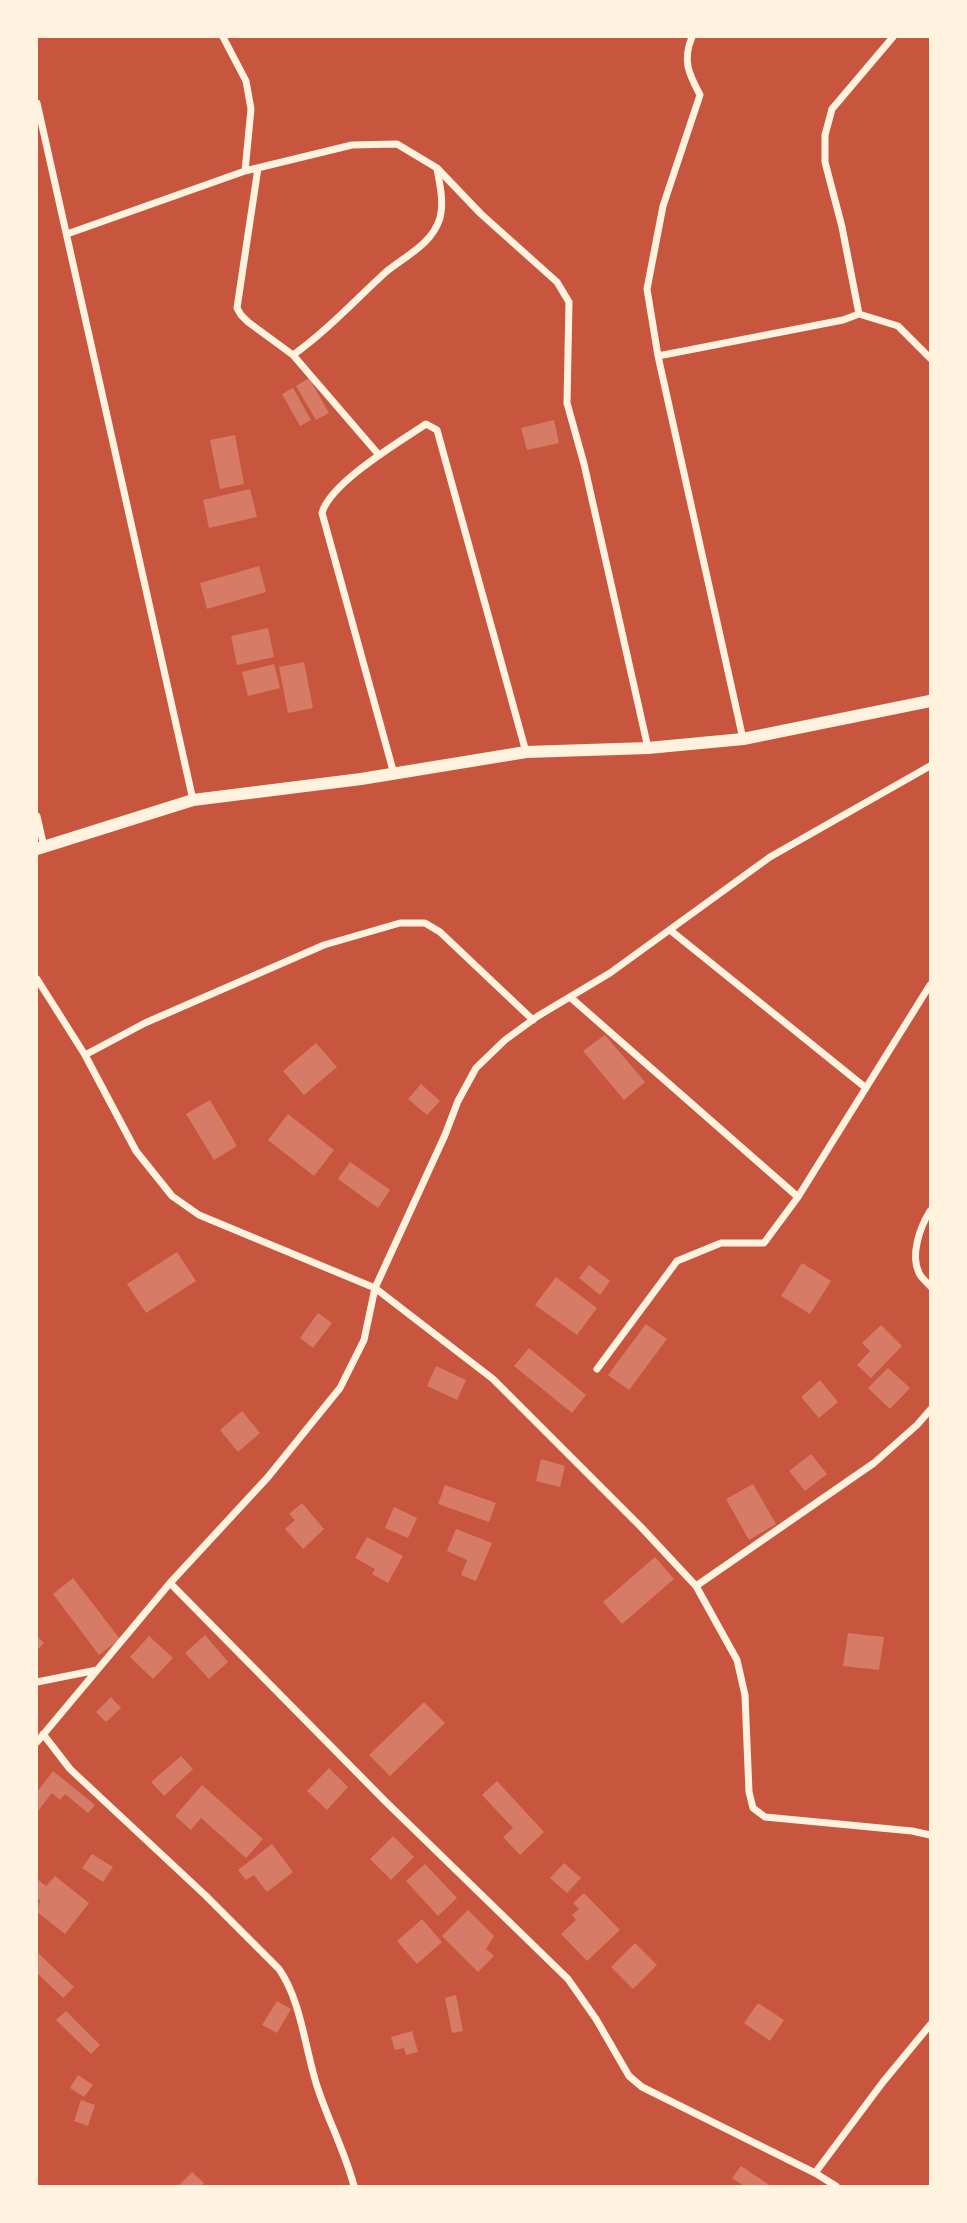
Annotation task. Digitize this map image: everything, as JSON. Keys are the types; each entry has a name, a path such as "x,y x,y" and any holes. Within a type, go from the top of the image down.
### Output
{"street":[{"path":"223,37 246,81 251,109 245,171"},
{"path":"692,37 687,50 688,73 700,95 663,206 647,289 658,356 743,739"},
{"path":"859,314 842,227 825,162 825,135 832,109 893,37"},
{"path":"37,103 193,800"},
{"path":"67,234 245,171 352,145 397,144 437,168 481,214 557,282 569,302 568,403 648,748"},
{"path":"258,168 237,308 248,322 293,355 379,455"},
{"path":"293,355 321,335 389,270 418,250 431,235 440,218 442,194 437,168"},
{"path":"658,356 843,320 859,314 898,326 930,358"},
{"path":"394,774 322,513 329,497 379,455 426,424 437,430 526,752"},
{"path":"37,816 41,848 193,800 394,774 526,752 648,748 743,739 930,701"},
{"path":"37,1742 170,1583 268,1477 340,1388 364,1340 375,1288 458,1101 476,1068 505,1040 610,974 770,857 930,766"},
{"path":"85,1055 145,1023 324,945 400,923 425,923 440,932 533,1020"},
{"path":"670,930 866,1088"},
{"path":"37,979 85,1055 136,1151 172,1196 199,1215 375,1288 493,1379 696,1586 737,1660 745,1695 748,1792 753,1808 765,1818 912,1830 930,1835"},
{"path":"597,1369 677,1261 721,1242 764,1243 798,1197 930,985"},
{"path":"570,997 798,1197"},
{"path":"930,1212 915,1256 919,1273 930,1286"},
{"path":"696,1586 874,1463 930,1410"},
{"path":"170,1583 385,1801 568,1979 596,2019 629,2076 642,2087 836,2186"},
{"path":"37,1682 97,1670"},
{"path":"43,1734 70,1769 205,1895 279,1969 288,1982 318,2090 346,2157 354,2186"},
{"path":"815,2173 883,2082 930,2025"}],"building":[{"path":"309,378 329,413 316,420 296,386"},
{"path":"293,388 311,420 300,426 282,394"},
{"path":"554,420 559,443 527,450 521,428"},
{"path":"235,435 244,484 220,489 210,440"},
{"path":"250,489 257,517 209,528 203,500"},
{"path":"259,566 266,592 207,609 200,583"},
{"path":"268,628 274,657 237,665 231,636"},
{"path":"304,662 313,708 288,713 279,667"},
{"path":"274,664 280,688 248,696 242,672"},
{"path":"605,1035 645,1082 624,1100 583,1051"},
{"path":"316,1043 337,1067 304,1095 283,1071"},
{"path":"421,1084 440,1101 427,1115 408,1099"},
{"path":"210,1100 237,1146 214,1160 186,1114"},
{"path":"288,1114 334,1150 314,1176 268,1140"},
{"path":"350,1162 390,1190 378,1208 338,1179"},
{"path":"177,1252 196,1281 146,1313 127,1284"},
{"path":"802,1263 831,1281 810,1314 781,1296"},
{"path":"589,1265 610,1281 600,1295 579,1278"},
{"path":"556,1277 597,1308 577,1335 535,1305"},
{"path":"318,1313 332,1323 313,1348 300,1338"},
{"path":"646,1324 667,1339 629,1390 608,1375"},
{"path":"881,1325 902,1346 871,1378 857,1365 870,1351 862,1343"},
{"path":"529,1348 586,1395 572,1413 514,1366"},
{"path":"436,1366 466,1380 457,1400 427,1386"},
{"path":"888,1368 910,1388 890,1409 868,1388"},
{"path":"820,1380 838,1402 819,1418 801,1397"},
{"path":"242,1411 260,1433 238,1452 220,1430"},
{"path":"811,1454 827,1474 805,1491 789,1471"},
{"path":"541,1459 565,1466 560,1487 536,1481"},
{"path":"753,1484 776,1524 749,1540 726,1499"},
{"path":"445,1485 496,1503 489,1522 438,1504"},
{"path":"302,1503 324,1529 303,1549 285,1529 295,1520 289,1514"},
{"path":"394,1507 417,1518 408,1538 385,1528"},
{"path":"456,1529 492,1543 476,1581 461,1575 467,1560 447,1551"},
{"path":"367,1537 403,1556 388,1583 372,1574 375,1569 355,1558"},
{"path":"655,1557 674,1579 622,1624 603,1602"},
{"path":"73,1578 120,1639 99,1655 53,1594"},
{"path":"848,1633 884,1637 879,1670 843,1666"},
{"path":"205,1635 228,1662 209,1679 185,1653"},
{"path":"37,1636 44,1643 37,1650"},
{"path":"149,1636 173,1658 153,1679 130,1657"},
{"path":"111,1697 121,1708 106,1722 96,1712"},
{"path":"424,1702 445,1723 390,1776 369,1755"},
{"path":"181,1756 193,1769 164,1796 151,1782"},
{"path":"329,1768 348,1787 327,1810 307,1791"},
{"path":"53,1771 95,1805 88,1813 65,1794 60,1800 52,1793 37,1812 37,1792"},
{"path":"497,1781 544,1832 520,1855 503,1837 513,1828 482,1795"},
{"path":"202,1785 263,1839 246,1858 201,1818 191,1830 175,1816"},
{"path":"393,1836 414,1857 391,1880 370,1859"},
{"path":"272,1844 293,1872 267,1892 254,1875 246,1880 238,1870"},
{"path":"92,1854 113,1867 103,1882 82,1868"},
{"path":"564,1863 581,1878 567,1893 550,1878"},
{"path":"425,1864 457,1898 438,1916 406,1881"},
{"path":"55,1876 89,1903 65,1934 37,1912 40,1900 37,1898 37,1879 46,1886"},
{"path":"584,1893 620,1930 587,1961 561,1934 576,1920 572,1915 579,1909 573,1903"},
{"path":"468,1910 494,1936 486,1949 494,1956 478,1972 442,1936"},
{"path":"422,1919 442,1942 417,1964 397,1941"},
{"path":"635,1943 657,1965 633,1989 611,1967"},
{"path":"37,1952 74,1987 63,1998 37,1973"},
{"path":"456,1995 463,2031 452,2033 445,1998"},
{"path":"277,2001 291,2009 277,2033 262,2025"},
{"path":"758,2003 784,2020 770,2041 744,2023"},
{"path":"66,2011 100,2045 91,2054 56,2020"},
{"path":"412,2031 418,2052 406,2055 404,2048 395,2050 391,2037"},
{"path":"78,2075 93,2085 84,2097 70,2088"},
{"path":"81,2100 95,2105 88,2126 74,2121"},
{"path":"741,2166 771,2186 744,2186 732,2178"},
{"path":"192,2172 204,2183 201,2186 178,2186"}]}
